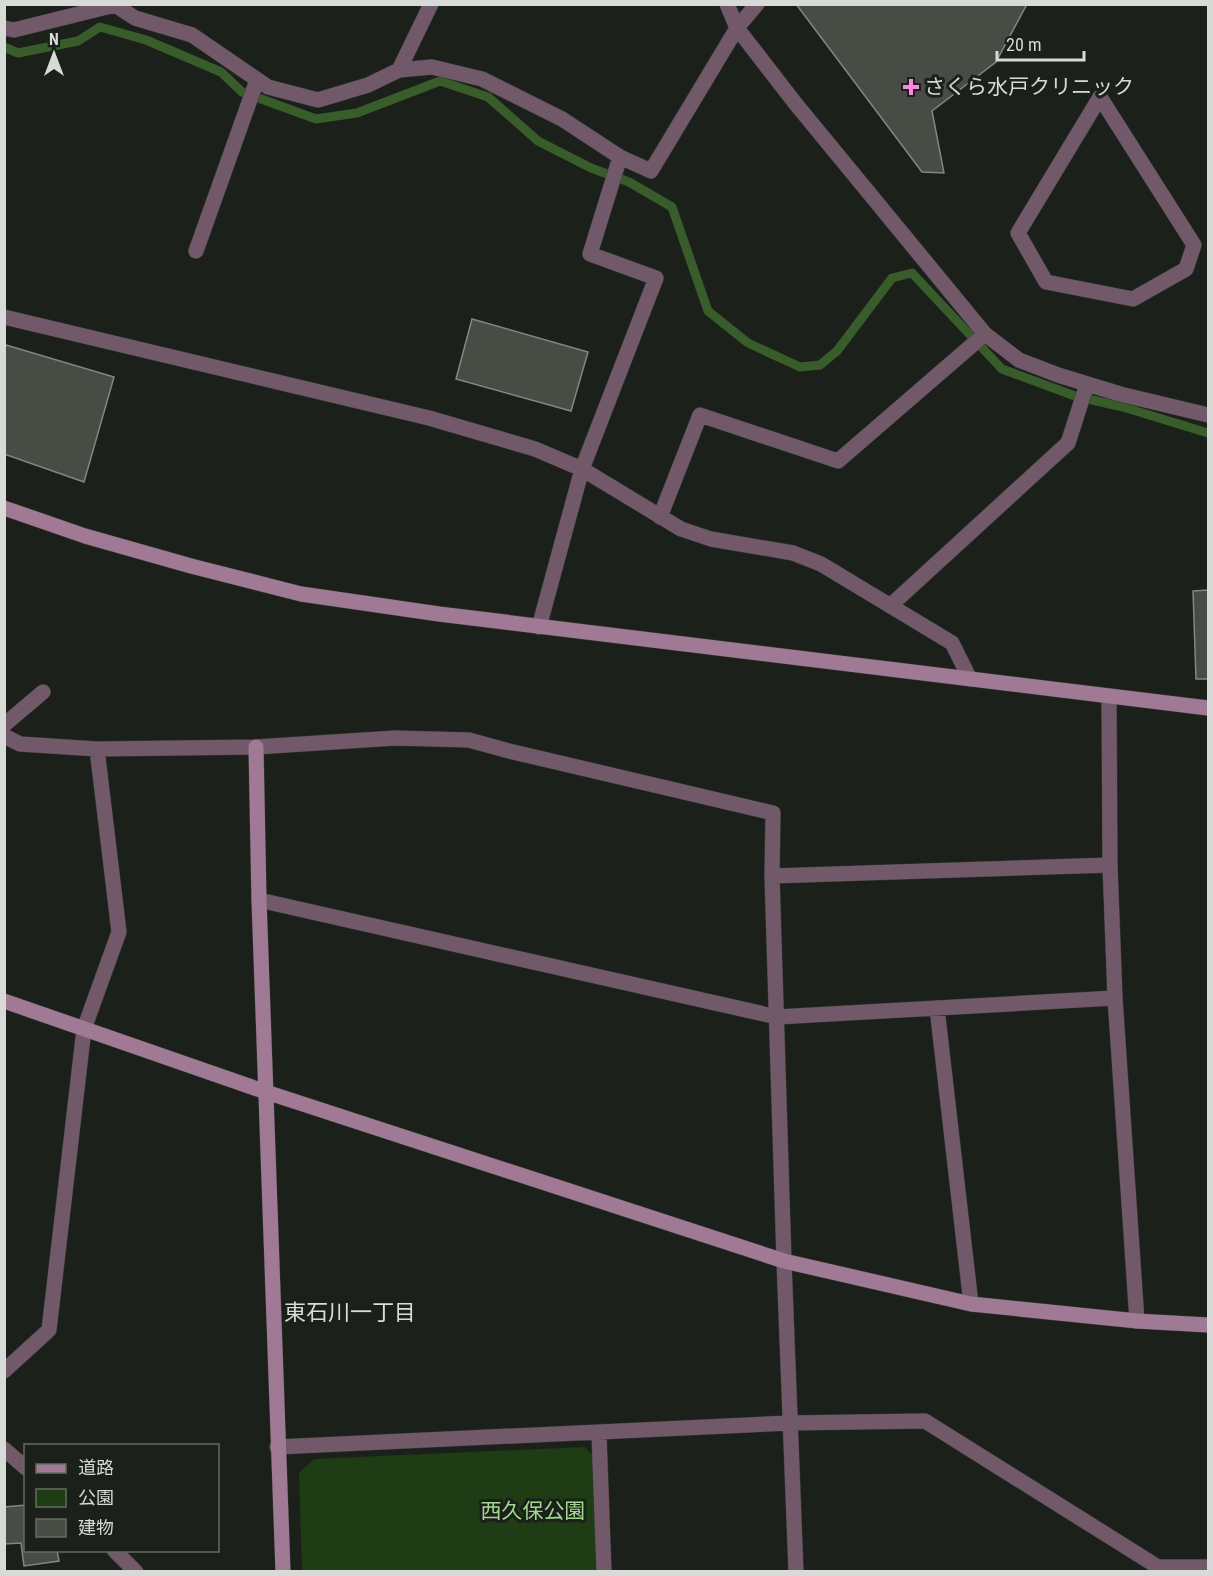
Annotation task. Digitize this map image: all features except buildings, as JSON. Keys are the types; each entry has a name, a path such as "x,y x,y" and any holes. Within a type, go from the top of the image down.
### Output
{"street":[{"path":"399,70 431,4"},
{"path":"727,4 737,28 795,103 984,335 1019,360 1086,385 1209,415"},
{"path":"4,28 14,30 116,5 135,18 192,35 268,87 318,100 368,85 399,70 432,67 482,79 562,119 620,157 651,171 737,28 757,4"},
{"path":"196,251 257,81"},
{"path":"1100,97 1201,245 1186,269 1133,299 1046,282 1018,233 1100,97"},
{"path":"539,627 582,469 656,278 590,255 620,157"},
{"path":"4,317 429,418 536,448 582,469 681,529 711,539 793,553 821,564 952,643 969,679"},
{"path":"660,517 700,415 838,461 984,335"},
{"path":"890,606 1068,443 1086,385"},
{"path":"4,508 128,548 301,594 539,627 1209,708"},
{"path":"4,725 43,692"},
{"path":"1109,696 1110,865 1115,998 1137,1321"},
{"path":"4,736 20,744 97,749 256,747 395,738 469,740 773,813 772,876 789,1424 796,1572"},
{"path":"256,747 259,900 282,1572"},
{"path":"4,1371 49,1330 84,1029 119,932 97,749"},
{"path":"772,876 1110,865"},
{"path":"259,900 777,1017 1115,998"},
{"path":"4,1001 266,1092 784,1261 972,1304 1137,1321 1209,1325"},
{"path":"937,1008 972,1304"},
{"path":"277,1447 789,1424 925,1422 1158,1568 1209,1566"},
{"path":"599,1434 604,1572"},
{"path":"4,1449 24,1466"},
{"path":"115,1552 136,1572"}],"green space":[{"name":"西久保公園","path":"585,1447 594,1457 597,1571 302,1571 299,1473 314,1459"}],"waterway":[{"path":"4,47 18,53 78,41 100,27 146,40 221,72 242,92 316,119 357,113 440,81 488,97 538,141 591,168 629,182 672,207 708,311 748,343 800,367 820,365 837,351 892,278 912,273 1002,369 1075,396 1123,407 1208,433"}],"place":[{"name":"さくら水戸クリニック","path":"911,87"}],"district":[{"name":"東石川一丁目","path":"350,1312"}]}
